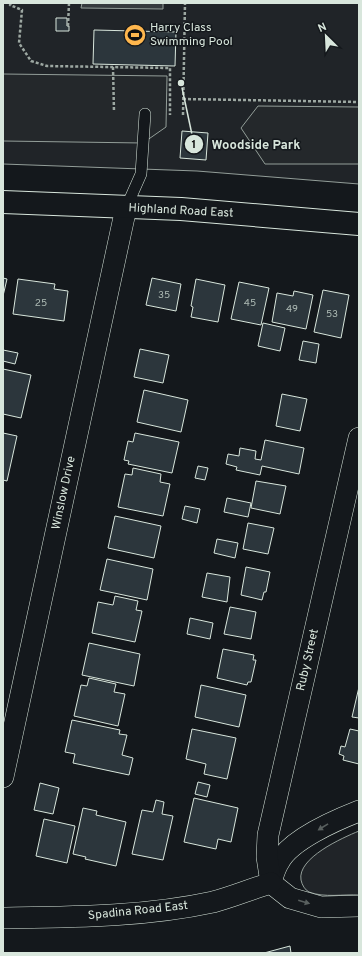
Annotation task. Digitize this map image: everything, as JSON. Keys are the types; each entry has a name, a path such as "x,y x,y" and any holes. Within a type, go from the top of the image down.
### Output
{"street":[{"name":"Highland Road East","path":"3,202 181,209 359,224"},
{"name":"Winslow Drive","path":"3,778 126,208"},
{"name":"Ruby Street","path":"270,883 267,857 268,835 359,438"},
{"path":"359,811 333,821 291,847 279,861 270,883 290,898 321,907 359,906"},
{"name":"Spadina Road East","path":"3,918 88,917 159,910 213,902 270,883"}],"lane":[{"path":"126,208 141,174 145,114"}],"path":[{"path":"11,3 10,5 22,10 19,43 31,61 47,66 170,68 170,115"},
{"path":"68,26 69,3"},
{"path":"183,115 185,3"},
{"path":"113,68 114,112"},
{"path":"183,99 359,102"}],"shaded area":[{"path":"3,3 359,3 359,184 197,171 3,164"},
{"path":"82,3 163,3 163,9 81,8"},
{"path":"3,74 167,76 166,127 143,143 3,141"},
{"path":"258,106 359,107 359,164 265,164 241,128"},
{"path":"359,831 359,895 321,895 306,890 301,880 302,872 306,864 322,850"}],"building":[{"path":"56,18 67,18 67,26 69,26 69,31 56,31"},
{"path":"94,30 176,32 175,66 93,64"},
{"path":"182,131 208,133 206,160 180,158"},
{"path":"3,278 7,279 3,296"},
{"path":"152,278 181,284 176,311 146,305"},
{"path":"18,279 55,284 54,289 68,291 64,321 13,314"},
{"path":"196,279 225,285 218,322 191,317 193,307 191,306"},
{"path":"239,282 269,288 261,325 231,319"},
{"path":"323,290 349,295 341,338 314,332"},
{"path":"294,291 313,295 306,329 272,322 277,293 293,296"},
{"path":"263,323 285,328 280,351 258,346"},
{"path":"303,341 319,344 316,363 299,360"},
{"path":"140,349 169,355 163,383 134,377"},
{"path":"3,350 18,353 15,364 3,361"},
{"path":"3,369 31,375 21,418 3,414"},
{"path":"144,390 188,400 181,432 137,422"},
{"path":"282,394 307,399 300,431 276,426"},
{"path":"3,433 17,436 7,481 3,480"},
{"path":"135,433 179,442 172,473 128,464 129,461 124,460 128,441 133,442"},
{"path":"265,440 304,448 299,474 262,466 260,475 236,470 237,467 226,464 228,454 239,456 240,448 256,451 255,459 261,460"},
{"path":"198,466 208,468 205,480 195,478"},
{"path":"133,468 161,474 160,482 170,484 163,516 118,507 125,474 132,475"},
{"path":"256,481 286,486 280,514 251,508"},
{"path":"227,498 251,503 248,517 224,512"},
{"path":"185,506 200,509 197,523 182,519"},
{"path":"115,516 161,526 154,558 108,548"},
{"path":"248,523 274,528 268,554 243,549"},
{"path":"217,539 238,543 235,558 214,553"},
{"path":"107,559 153,569 147,600 100,590"},
{"path":"246,567 270,572 266,592 264,592 262,600 241,595"},
{"path":"207,573 230,577 227,602 202,597"},
{"path":"115,596 138,601 136,610 142,611 135,642 92,633 98,602 113,605"},
{"path":"230,607 256,612 251,639 224,634"},
{"path":"190,618 213,623 210,639 187,634"},
{"path":"89,643 140,654 134,686 82,675"},
{"path":"223,649 254,655 253,660 256,660 251,682 248,682 247,685 217,678"},
{"path":"89,678 116,684 114,692 125,694 118,726 74,716 81,685 87,686"},
{"path":"201,685 246,695 239,727 195,717"},
{"path":"359,687 359,718 352,717"},
{"path":"72,720 120,730 119,734 127,735 122,755 133,758 129,775 73,763 75,754 65,752"},
{"path":"192,729 236,738 227,779 204,774 206,764 186,759"},
{"path":"350,729 359,731 359,764 343,760 344,756 339,754 341,746 345,747"},
{"path":"198,782 210,785 207,797 195,794"},
{"path":"40,783 59,788 53,814 34,810"},
{"path":"194,798 238,808 231,842 218,839 216,849 184,842"},
{"path":"156,800 164,802 162,814 173,816 163,860 132,854 142,810 153,812"},
{"path":"83,808 97,811 96,815 126,822 116,866 85,859 86,857 73,854"},
{"path":"44,819 75,826 67,863 36,856"},
{"path":"290,946 291,953 264,953"}],"place":[{"name":"Harry Class Swimming Pool","path":"135,35"},
{"name":"Woodside Park","path":"181,83"}]}
